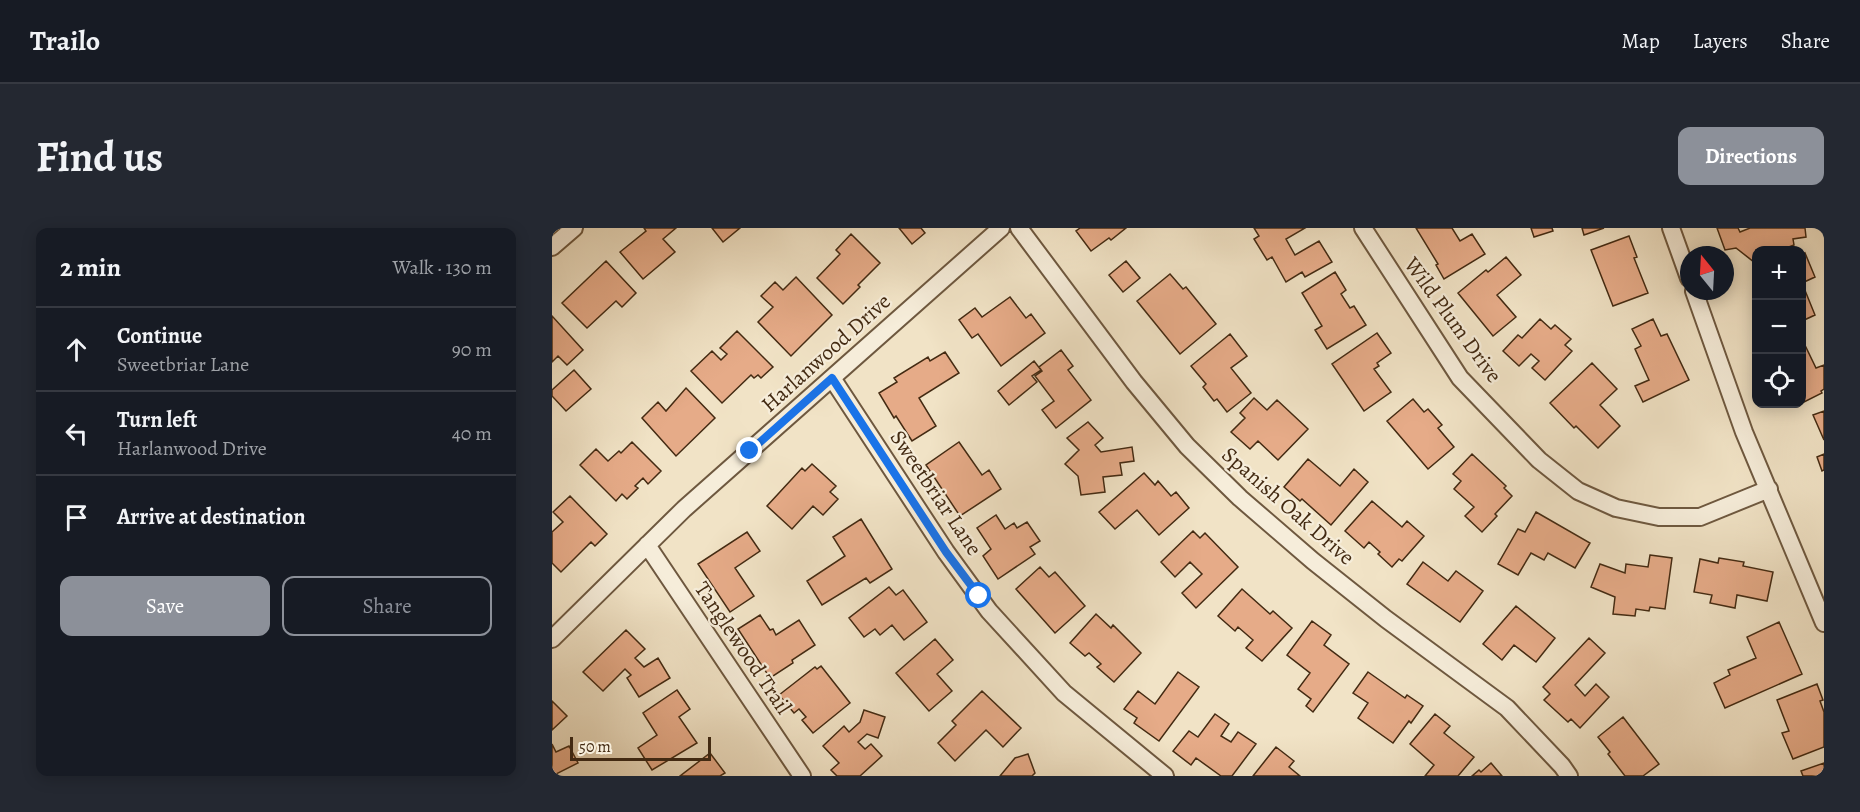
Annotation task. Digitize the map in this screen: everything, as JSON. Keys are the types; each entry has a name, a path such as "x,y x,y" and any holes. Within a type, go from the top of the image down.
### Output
{"street":[{"path":"552,247 574,228"},
{"name":"Harlanwood Drive","path":"552,639 684,509 1001,228"},
{"name":"Spanish Oak Drive","path":"1019,228 1134,382 1187,446 1240,498 1313,561 1386,619 1507,708 1569,776"},
{"name":"Wild Plum Drive","path":"1363,228 1461,378 1539,460 1578,491 1616,508 1659,518 1700,517 1769,489"},
{"path":"1671,228 1680,253"},
{"path":"1697,300 1744,432 1824,623"},
{"name":"Sweetbriar Lane","path":"832,378 946,552 990,611 1064,693 1165,776"},
{"name":"Tanglewood Trail","path":"647,545 802,776"}],"building":[{"path":"644,228 676,228 663,239 675,252 643,279 620,252 646,231"},
{"path":"712,228 740,228 723,242"},
{"path":"899,228 921,228 925,233 912,244"},
{"path":"1080,228 1126,228 1091,251 1076,231"},
{"path":"1254,228 1305,228 1286,239 1295,255 1319,241 1332,262 1305,277 1302,272 1286,282 1272,257 1267,260 1254,239 1259,236"},
{"path":"1416,228 1452,228 1460,241 1472,234 1485,254 1444,279 1436,265 1438,264"},
{"path":"1531,228 1552,228 1553,231 1534,237"},
{"path":"1582,228 1604,228 1584,235"},
{"path":"1717,228 1738,228 1740,232 1750,228 1805,228 1806,237 1793,239 1794,245 1791,246 1752,246 1752,260 1734,248 1734,246 1724,246"},
{"path":"851,234 880,263 843,304 817,278 840,254 836,250"},
{"path":"1629,236 1637,257 1634,258 1648,293 1613,306 1591,250"},
{"path":"1806,255 1815,277 1806,281"},
{"path":"1506,257 1521,275 1497,295 1516,317 1493,336 1458,293"},
{"path":"606,261 636,293 622,307 616,301 587,328 562,303"},
{"path":"1126,261 1140,278 1123,292 1109,275"},
{"path":"1335,272 1346,290 1341,294 1350,308 1354,306 1366,325 1327,349 1315,330 1322,326 1302,293"},
{"path":"1170,274 1183,289 1186,287 1216,324 1180,354 1137,301"},
{"path":"796,277 832,315 791,356 758,322 773,307 761,296 775,282 783,290"},
{"path":"1806,293 1815,315 1806,319"},
{"path":"1010,297 1026,318 1031,314 1045,333 1001,366 978,334 972,338 959,320 975,308 982,317"},
{"path":"552,316 583,350 567,365 558,356 552,362"},
{"path":"1540,319 1551,329 1555,325 1571,339 1565,345 1572,351 1545,380 1532,368 1539,361 1531,354 1519,366 1503,351 1518,335 1522,338"},
{"path":"1653,319 1661,336 1667,334 1689,380 1643,402 1635,386 1649,380 1635,349 1641,346 1632,329"},
{"path":"737,331 773,367 761,378 758,375 754,378 751,375 722,403 691,371 712,351 721,360 727,354 720,348"},
{"path":"1377,333 1391,353 1377,363 1379,366 1374,369 1391,392 1364,411 1332,364"},
{"path":"1230,334 1247,356 1231,368 1251,393 1227,412 1203,387 1206,384 1191,366"},
{"path":"1806,347 1816,368 1824,365 1822,393 1806,401"},
{"path":"1061,350 1073,366 1068,370 1091,400 1056,428 1042,410 1054,401 1035,376 1042,371 1039,367"},
{"path":"945,352 959,373 919,398 936,426 912,441 896,416 894,418 879,393 897,382 894,378 928,357 930,361"},
{"path":"1034,361 1041,370 1032,376 1037,382 1009,405 998,391"},
{"path":"1592,363 1617,389 1600,405 1620,426 1598,448 1576,426 1574,428 1550,403"},
{"path":"574,370 591,389 566,411 552,396 552,390"},
{"path":"686,388 715,418 676,456 642,418 658,402 666,411"},
{"path":"1254,398 1267,410 1277,400 1308,429 1278,460 1258,441 1250,449 1231,432 1245,418 1240,413"},
{"path":"1413,399 1424,412 1428,409 1442,425 1438,428 1454,447 1428,469 1387,421"},
{"path":"1824,411 1824,440 1813,415"},
{"path":"1088,422 1103,438 1095,445 1101,452 1132,447 1134,461 1120,463 1122,475 1103,477 1105,492 1081,495 1078,476 1065,464 1079,450 1067,438"},
{"path":"632,442 661,471 648,484 643,478 635,486 638,488 627,499 622,494 616,501 580,465 596,449 608,461"},
{"path":"959,442 982,475 989,470 1001,489 960,516 926,465"},
{"path":"1472,454 1506,486 1504,488 1512,496 1482,532 1465,516 1474,507 1454,489 1461,481 1453,474"},
{"path":"1824,454 1824,470 1822,471 1817,457"},
{"path":"1308,459 1340,486 1354,469 1368,482 1331,525 1302,499 1300,501 1284,487"},
{"path":"812,464 836,486 830,492 838,499 823,515 813,506 792,529 767,506 802,468 805,471"},
{"path":"1144,473 1155,485 1158,481 1171,496 1176,492 1189,508 1159,535 1137,510 1115,529 1099,512"},
{"path":"570,496 607,534 595,546 591,542 561,572 552,563 552,532 563,522 553,512"},
{"path":"1372,501 1402,527 1407,521 1424,536 1402,561 1399,559 1392,567 1369,542 1364,548 1345,531"},
{"path":"1536,512 1590,543 1575,568 1548,553 1544,560 1531,553 1518,575 1498,564 1518,529 1525,532"},
{"path":"996,515 1005,529 1014,523 1017,528 1027,522 1040,541 1030,547 1035,554 998,579 983,556 991,549 977,528"},
{"path":"861,519 892,569 870,583 866,578 822,605 807,581 845,556 833,537"},
{"path":"1193,531 1200,538 1205,533 1238,567 1196,608 1182,593 1202,574 1190,562 1175,577 1161,562"},
{"path":"747,532 760,551 735,568 754,596 730,612 698,564"},
{"path":"1650,555 1672,558 1665,609 1650,607 1649,611 1636,609 1635,616 1613,614 1615,597 1591,587 1600,564 1625,573 1626,564 1648,567"},
{"path":"1719,558 1744,562 1743,566 1773,572 1767,601 1737,595 1735,608 1710,603 1712,595 1694,592 1700,559 1718,563"},
{"path":"1423,562 1448,581 1456,571 1483,591 1460,622 1407,584"},
{"path":"1040,567 1049,577 1055,572 1085,606 1055,633 1016,589"},
{"path":"889,587 896,595 903,590 927,622 904,640 892,625 880,635 875,629 864,637 849,618"},
{"path":"1242,589 1270,614 1273,611 1292,628 1262,661 1246,648 1253,640 1238,627 1235,631 1218,616"},
{"path":"1516,606 1555,638 1536,662 1514,645 1502,660 1483,644"},
{"path":"1096,614 1111,628 1113,625 1141,653 1114,682 1097,667 1101,664 1089,653 1085,656 1070,643"},
{"path":"760,615 776,635 799,620 815,645 770,678 738,629"},
{"path":"1312,621 1331,635 1324,645 1349,664 1313,712 1306,706 1311,699 1298,689 1310,673 1287,655"},
{"path":"1779,622 1802,674 1725,708 1714,683 1730,675 1728,670 1756,658 1747,637"},
{"path":"626,630 645,649 635,658 644,667 658,658 670,678 639,697 627,678 631,675 625,669 603,691 583,672"},
{"path":"1589,638 1605,653 1575,685 1585,696 1596,684 1609,697 1580,728 1571,719 1568,722 1544,700 1550,694 1543,687"},
{"path":"935,639 953,660 937,674 952,691 929,711 896,673"},
{"path":"821,666 850,703 813,733 802,720 806,717 799,709 794,713 779,695 815,667 817,669"},
{"path":"1178,672 1199,687 1159,741 1134,723 1137,718 1124,709 1138,691 1155,704"},
{"path":"1368,672 1405,698 1407,695 1423,706 1393,743 1358,718 1368,703 1353,693"},
{"path":"1817,684 1823,700 1820,701 1824,712 1824,747 1793,759 1782,733 1789,731 1777,700"},
{"path":"677,690 690,709 679,717 697,743 652,770 638,748 657,735 643,713"},
{"path":"982,691 1021,728 1003,747 986,730 955,761 938,743 956,725 952,721"},
{"path":"552,701 567,716 552,730"},
{"path":"864,710 885,717 878,738 867,734 858,742 865,749 871,744 882,756 860,776 837,776 831,770 839,763 823,746 844,726 849,732 860,722"},
{"path":"1215,714 1229,724 1221,736 1231,742 1238,732 1256,744 1232,776 1221,776 1196,758 1191,765 1173,751 1189,731 1198,737"},
{"path":"1435,714 1450,726 1444,733 1474,757 1458,776 1425,776 1434,765 1410,744"},
{"path":"1623,717 1659,764 1643,776 1625,776 1598,737"},
{"path":"552,744 556,752 569,746 578,763 552,776"},
{"path":"1276,747 1294,761 1289,767 1300,776 1253,776"},
{"path":"710,753 725,773 720,776 680,776"},
{"path":"1028,754 1035,773 1032,776 1000,776 1015,758"},
{"path":"1491,763 1502,776 1472,776 1479,770 1481,772"},
{"path":"1824,763 1824,776 1803,776 1801,771"}],"route":[{"path":"750,451 832,378 946,552 979,596"}]}
